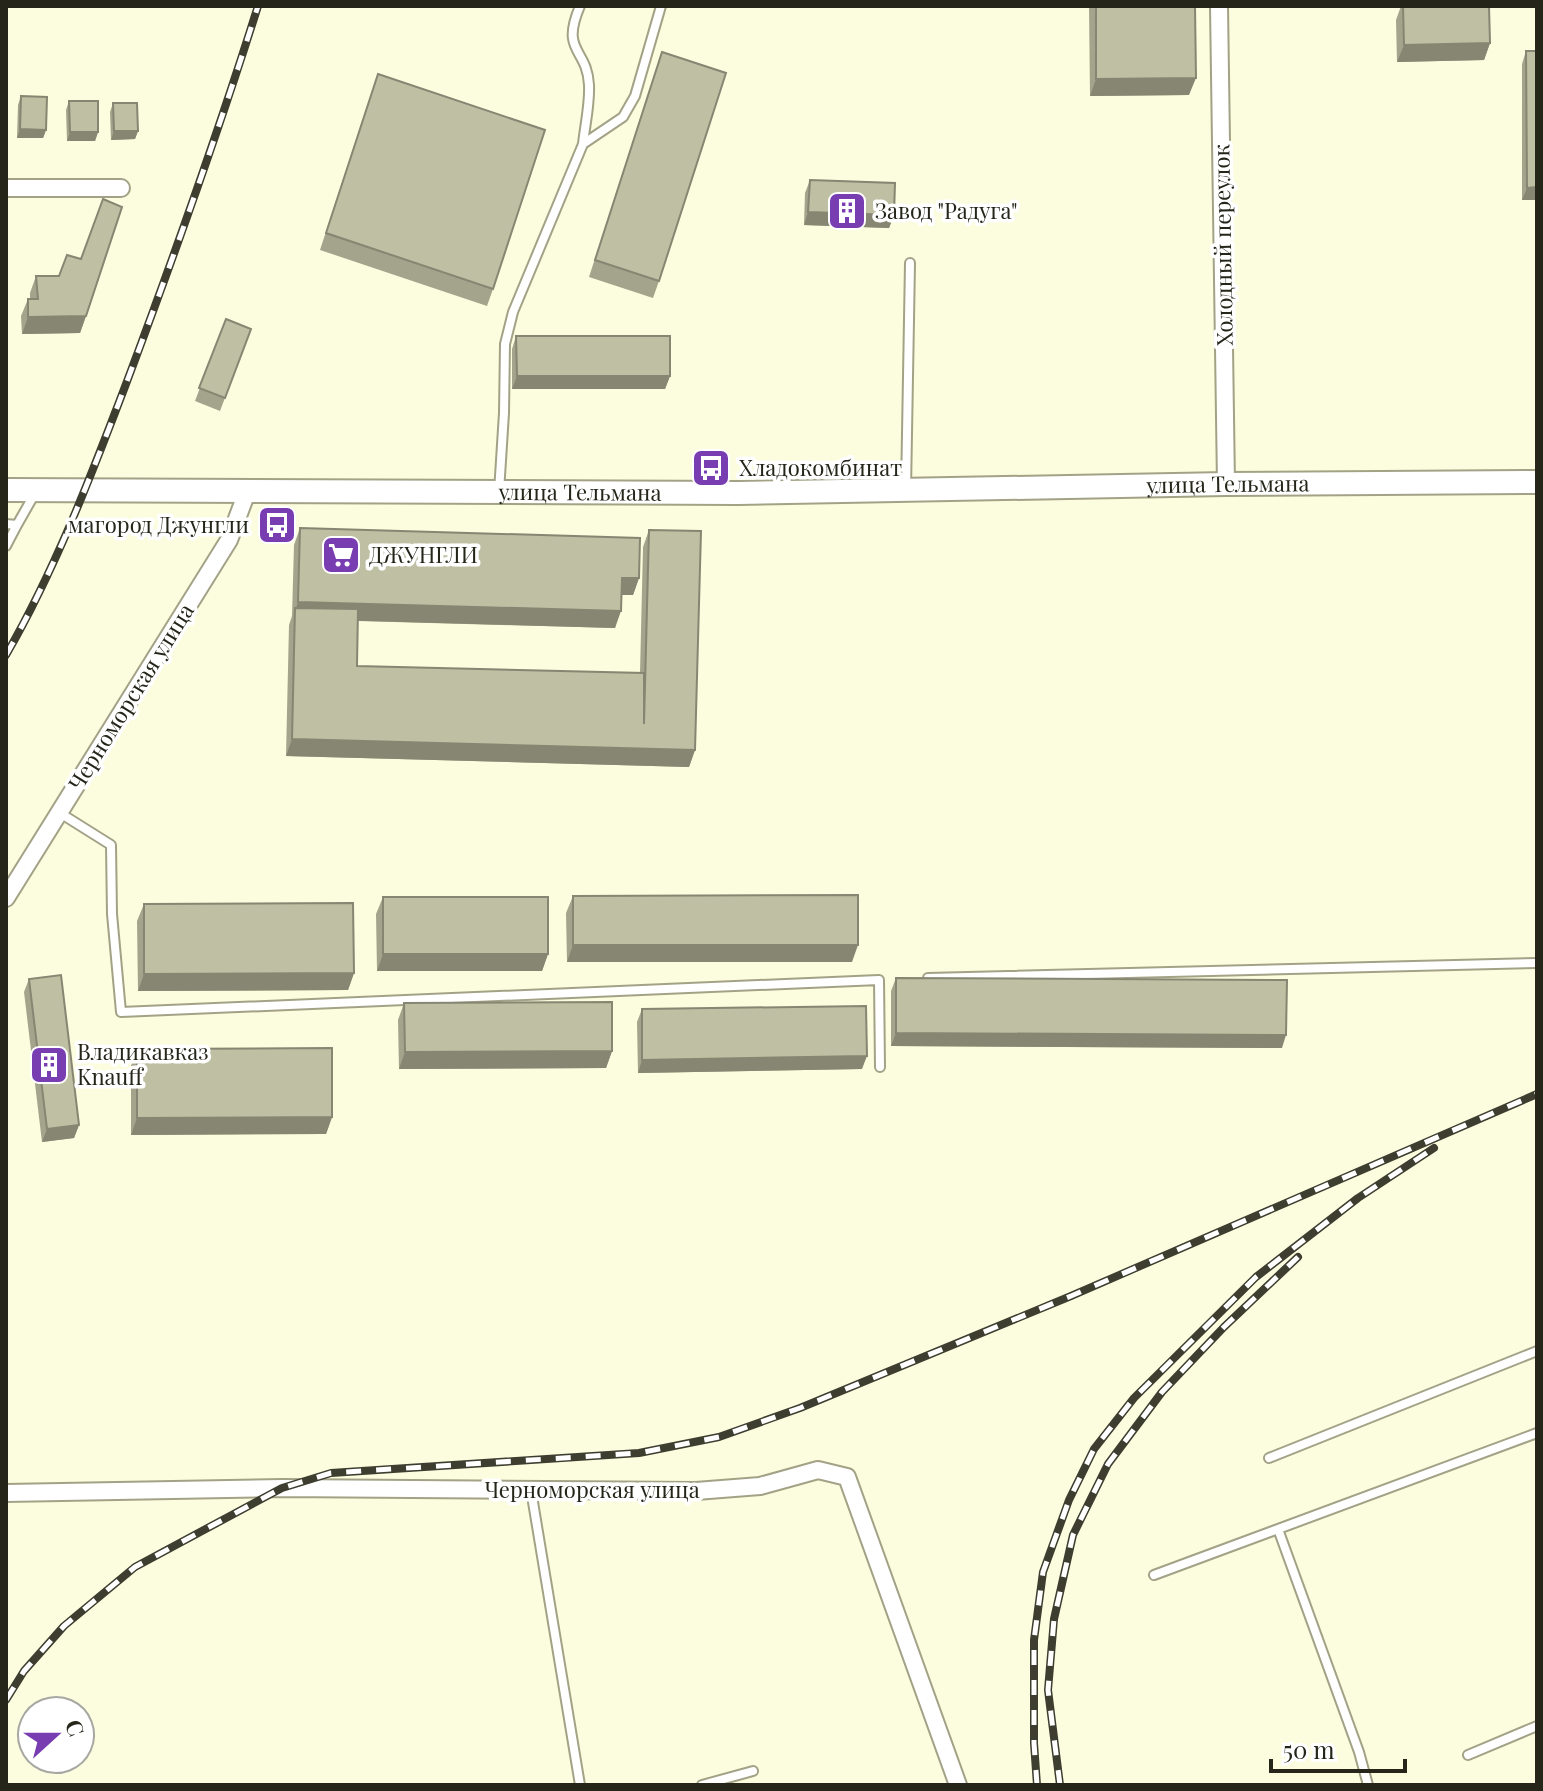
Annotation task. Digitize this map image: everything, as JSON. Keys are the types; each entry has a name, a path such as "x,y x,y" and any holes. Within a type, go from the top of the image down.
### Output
{"street":[{"name":"Холодный переулок","path":"1219,6 1226,484"},
{"path":"6,188 121,188"},
{"name":"улица Тельмана","path":"6,490 906,492 1226,484 1537,482"},
{"name":"Черноморская улица","path":"6,898 229,540 247,492"},
{"name":"Черноморская улица","path":"6,1493 282,1488 696,1491 760,1486 818,1470 847,1477 958,1785"}],"lane":[{"path":"499,493 505,344 513,312 583,144 589,86 586,69 571,40 572,23 580,6"},
{"path":"583,144 623,117 635,96 661,6"},
{"path":"906,492 910,263"},
{"path":"6,546 37,490"},
{"path":"6,524 17,525"},
{"path":"60,813 111,845 112,914 121,1012 895,979"},
{"path":"911,979 1537,963"},
{"path":"879,980 880,1067"},
{"path":"1269,1458 1537,1351"},
{"path":"1154,1575 1537,1433"},
{"path":"531,1490 580,1785"},
{"path":"1278,1529 1359,1752 1368,1785"},
{"path":"1468,1755 1537,1726"},
{"path":"702,1785 753,1771"}],"building":[{"path":"1096,6 1195,6 1196,78 1096,79"},
{"path":"1403,6 1489,6 1490,43 1404,45"},
{"path":"1526,51 1537,51 1537,187 1527,188"},
{"path":"662,52 726,73 659,281 595,260"},
{"path":"378,74 545,130 493,289 326,233"},
{"path":"21,96 47,97 46,130 20,129"},
{"path":"69,101 98,101 98,132 70,132"},
{"path":"113,103 137,103 138,131 114,131"},
{"path":"810,180 895,183 894,215 808,212"},
{"path":"103,199 122,207 86,316 28,317 28,299 38,299 36,276 59,276 67,255 81,259"},
{"path":"226,319 251,329 225,398 199,388"},
{"path":"516,336 670,336 670,376 517,376"},
{"path":"300,528 640,538 639,578 622,578 621,611 298,602"},
{"path":"649,530 701,531 695,750 292,739 295,608 358,609 357,666 644,673 644,724"},
{"path":"858,895 858,945 573,945 573,896"},
{"path":"383,897 548,897 548,954 383,954"},
{"path":"353,903 354,973 144,974 144,904"},
{"name":"Владикавказ Knauff","path":"61,975 79,1125 47,1129 29,979"},
{"path":"896,978 1287,980 1286,1035 896,1033"},
{"path":"612,1002 612,1051 405,1052 404,1003"},
{"path":"866,1006 867,1056 642,1060 642,1009"},
{"path":"332,1048 332,1117 137,1118 137,1049"}],"railway":[{"path":"6,655 56,556 99,453 195,196 258,6"},
{"path":"6,1700 24,1671 64,1626 135,1567 282,1488 331,1473 639,1453 719,1437 800,1408 1071,1296 1537,1094"},
{"path":"1037,1785 1034,1640 1043,1572 1069,1500 1094,1449 1134,1398 1256,1277 1358,1198 1434,1148"},
{"path":"1060,1785 1048,1690 1054,1619 1073,1535 1108,1464 1162,1392 1224,1327 1298,1257"}],"place":[{"name":"Завод \"Радуга\"","path":"847,211"},
{"name":"Хладокомбинат","path":"711,468"},
{"name":"магород Джунгли","path":"277,525"},
{"name":"ДЖУНГЛИ","path":"341,555"},
{"name":"Владикавказ Knauff","path":"49,1065"}]}
